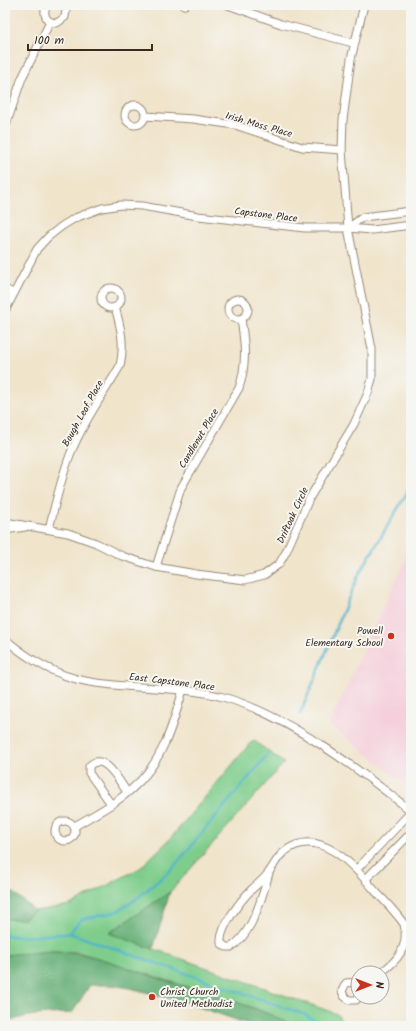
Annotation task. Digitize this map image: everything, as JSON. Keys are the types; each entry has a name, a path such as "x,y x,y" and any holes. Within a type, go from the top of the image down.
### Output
{"street":[{"path":"47,5 44,15 50,22 57,23 63,20 66,14 64,5"},
{"path":"228,5 281,24 353,44"},
{"name":"Driftoak Circle","path":"5,522 50,529 82,538 122,556 156,567 196,574 245,580 264,575 279,564 286,552 309,499 354,424 368,393 372,379 373,364 370,334 356,275 348,228 342,150 343,120 353,44 364,5"},
{"path":"5,128 22,78 50,22"},
{"name":"Irish Moss Place","path":"145,116 193,119 235,125 302,147 342,150"},
{"name":"Capstone Place","path":"5,311 37,249 62,226 74,218 89,212 121,205 142,206 305,228 348,228 372,230 411,225"},
{"path":"348,228 363,217 411,210"},
{"path":"5,289 13,293"},
{"name":"Bough Leaf Place","path":"50,529 58,492 71,454 78,438 120,366 123,354 122,331 115,307"},
{"name":"Candlenut Place","path":"156,567 181,488 239,388 243,375 246,352 241,319"},
{"name":"Driftoak Circle","path":"5,530 29,526"},
{"name":"East Capstone Place","path":"5,640 27,656 54,671 85,681 183,690 224,698 260,711 292,728 360,772 411,811"},
{"path":"75,826 111,804 146,775 164,746 174,722 183,690"},
{"path":"111,804 89,773 89,766 93,762 99,761 106,763 127,792"},
{"path":"357,869 411,811"},
{"path":"366,879 411,833"},
{"path":"269,873 260,905 253,919 237,944 231,947 226,947 221,943 220,938 243,898 269,873 283,853 292,847 307,843 325,846 334,850 357,869 404,924 406,934 402,953 396,962 390,966"},
{"path":"350,983 346,983 342,991 344,996 350,1000"}],"shaded area":[{"name":"Powell Elementary School","path":"411,548 411,789 329,724"}],"green space":[{"path":"253,740 284,763 170,892 109,933 337,1014 345,1026 294,1026 257,1009 78,952 52,951 5,955 5,919 23,919 35,911 70,905 140,868 169,840"},
{"path":"5,869 8,888 35,911 23,919 5,919"},
{"path":"170,892 153,949 109,933"},
{"path":"52,951 81,954 108,961 163,980 246,1005 294,1026 254,1026 187,1003 130,988 111,985 90,985 72,1013 27,1016 10,1022 5,1026 5,955"}],"waterway":[{"path":"300,714 358,576 411,486"},
{"path":"5,935 24,937 69,933 82,919 116,912 135,900 170,871 269,753"},
{"path":"69,933 306,1015 322,1026"}],"place":[{"name":"Powell Elementary School","path":"391,636"},
{"name":"Christ Church United Methodist","path":"152,997"}]}
